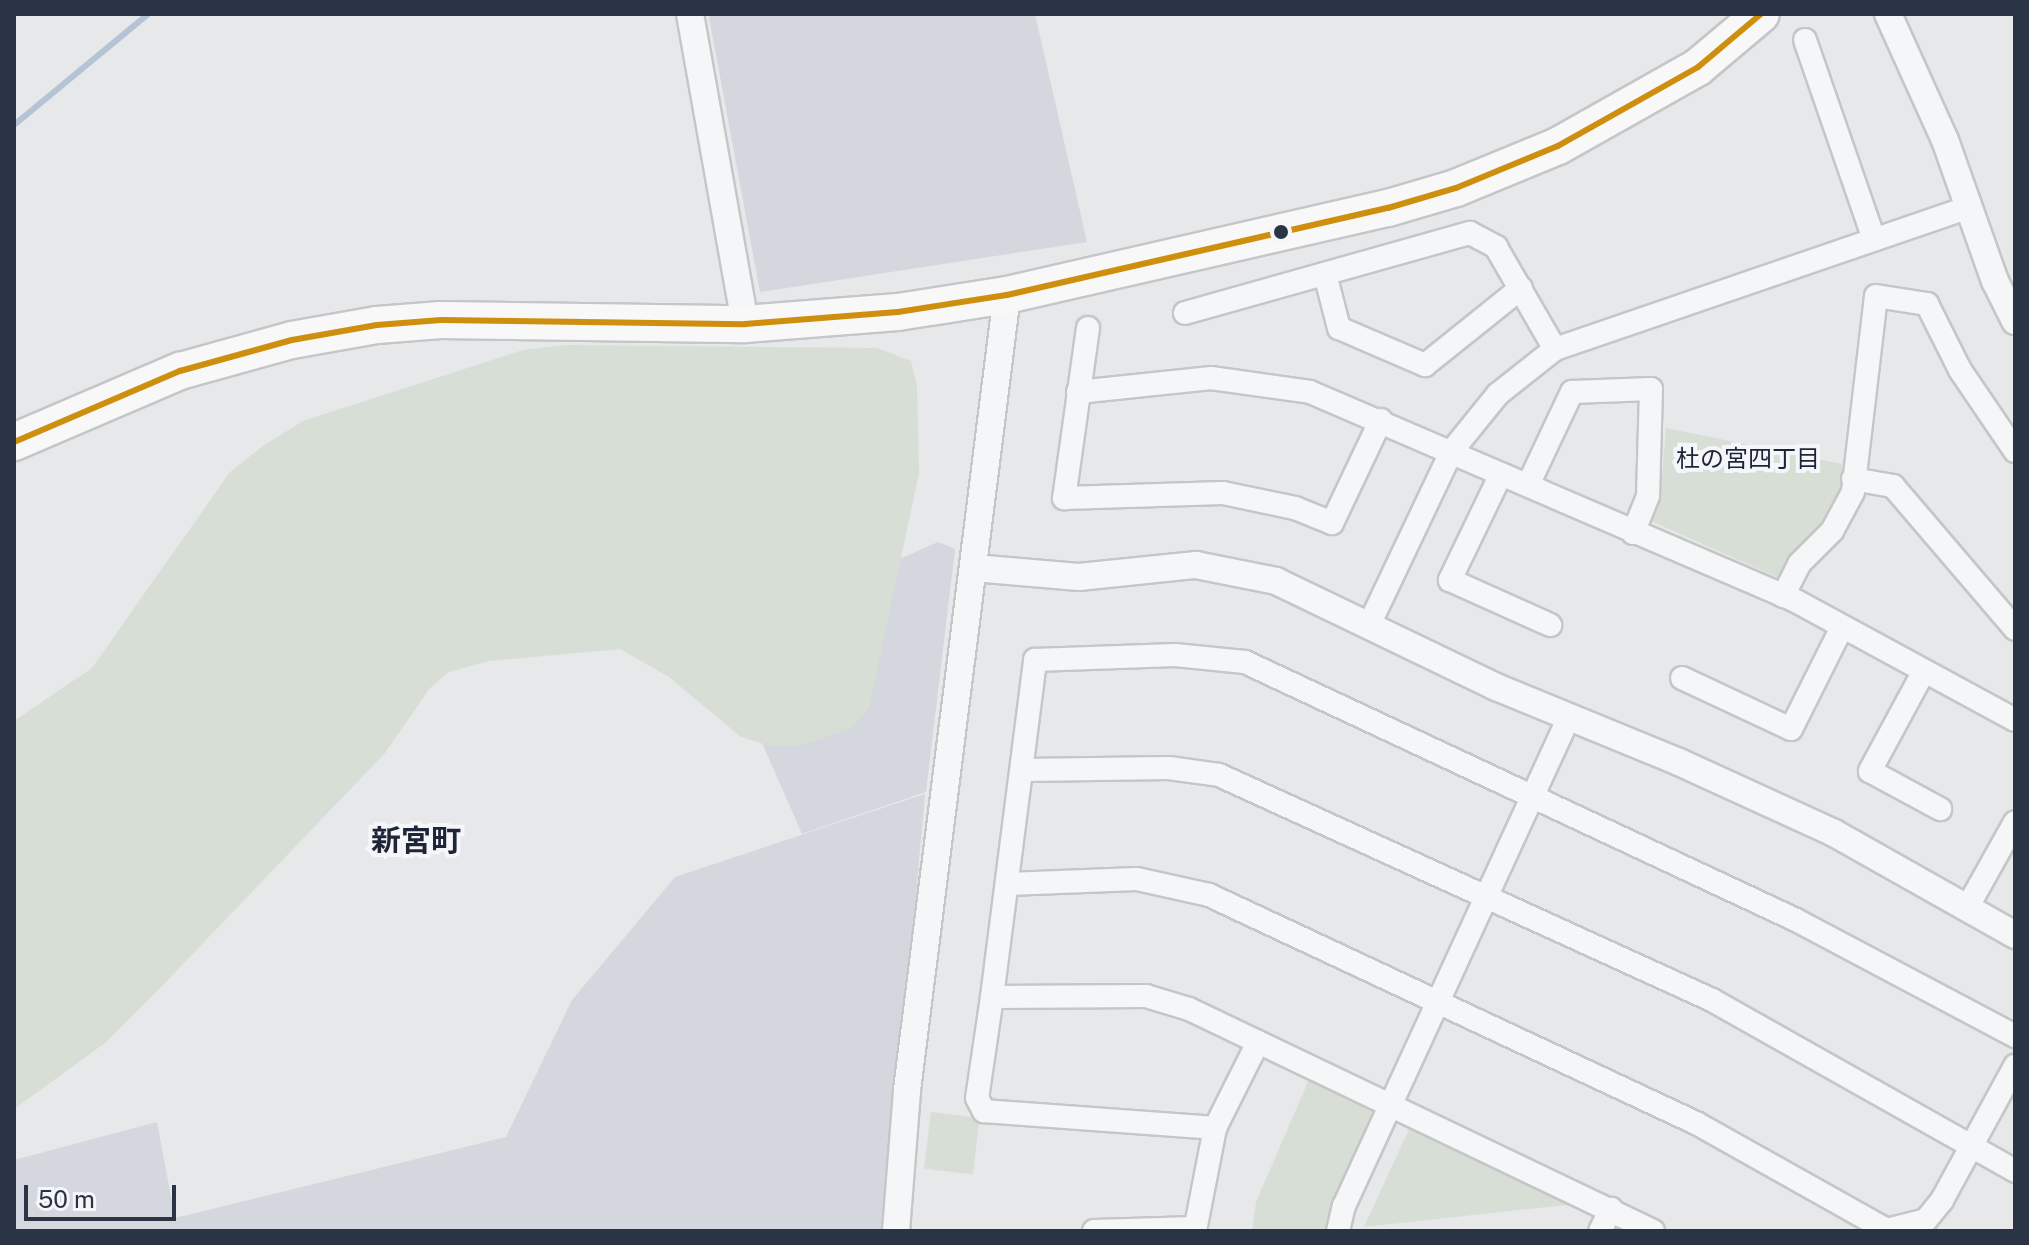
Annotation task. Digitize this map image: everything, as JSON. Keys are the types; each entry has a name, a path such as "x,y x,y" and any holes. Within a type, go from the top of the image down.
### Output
{"highway":[{"path":"14,442 180,371 292,340 377,325 441,320 745,324 898,312 1007,295 1388,208 1486,177 1558,146 1656,93 1734,40 1761,14"}],"street":[{"path":"692,14 745,324"},
{"path":"1888,14 1945,140 1968,208 2015,321"},
{"path":"1805,40 1874,239"},
{"path":"1369,625 1451,452 1498,394 1555,349 1968,208"},
{"path":"1185,313 1325,274 1452,233 1470,233 1496,247 1555,349"},
{"path":"1325,274 1339,328 1425,365 1521,288"},
{"path":"896,1231 907,1090 1007,295"},
{"path":"1783,596 1799,564 1832,531 1853,492 1876,296 1927,304 1960,370 2015,451"},
{"path":"1088,328 1064,498 1081,501 1187,491 1223,493 1295,508 1332,523 1381,420"},
{"path":"1078,392 1171,380 1266,383 1310,392 1381,420 1633,533 1783,596 2014,718"},
{"path":"1528,485 1572,392 1651,389 1648,496 1633,533"},
{"path":"1501,474 1450,580 1550,625"},
{"path":"1853,479 1893,486 2015,629"},
{"path":"974,568 1050,577 1162,567 1227,568 1276,581 1496,687 1834,833 2015,935"},
{"path":"1682,678 1791,729 1842,627"},
{"path":"1215,1128 984,1111 977,1098 1024,770 1035,660 1175,655 1245,662 1796,920 2015,1036"},
{"path":"1924,671 1870,771 1940,809"},
{"path":"1338,1231 1438,1001 1569,717"},
{"path":"1024,770 1169,768 1219,775 1712,1000 2015,1171"},
{"path":"1967,908 2015,822"},
{"path":"1008,884 1137,879 1182,886 1438,1001 1696,1123 1887,1230 1926,1220 1972,1146 2015,1066"},
{"path":"992,997 1146,996 1189,1009 1653,1231"},
{"path":"1094,1231 1195,1229 1215,1128 1258,1042"},
{"path":"1600,1231 1611,1209"}],"shaded area":[{"path":"717,14 1035,14 1087,242 760,292 709,17"},
{"path":"565,345 877,348 911,361 917,386 919,473 869,708 853,727 838,733 803,745 767,745 741,737 669,677 620,649 489,661 449,672 430,688 385,753 159,989 105,1043 14,1109 14,721 92,668 230,472 263,446 303,421 523,350"},
{"path":"1666,428 1842,464 1841,489 1822,527 1781,579 1651,521 1661,490"},
{"path":"938,542 955,549 926,792 802,834 717,640"},
{"path":"925,794 886,1231 14,1231 14,1160 157,1122 175,1218 506,1137 572,1000 675,877"},
{"path":"1311,1075 1374,1106 1325,1231 1252,1231 1256,1202"},
{"path":"931,1112 980,1118 973,1175 924,1169"},
{"path":"1411,1125 1574,1204 1364,1227"}],"waterway":[{"path":"14,125 148,14"}],"transit line":[{"path":"14,442 180,371 292,340 377,325 441,320 745,324 898,312 1007,295 1388,208 1456,188 1558,146 1698,67 1761,14"}],"district":[{"name":"杜の宮四丁目","path":"1748,459"},
{"name":"新宮町","path":"416,840"}]}
